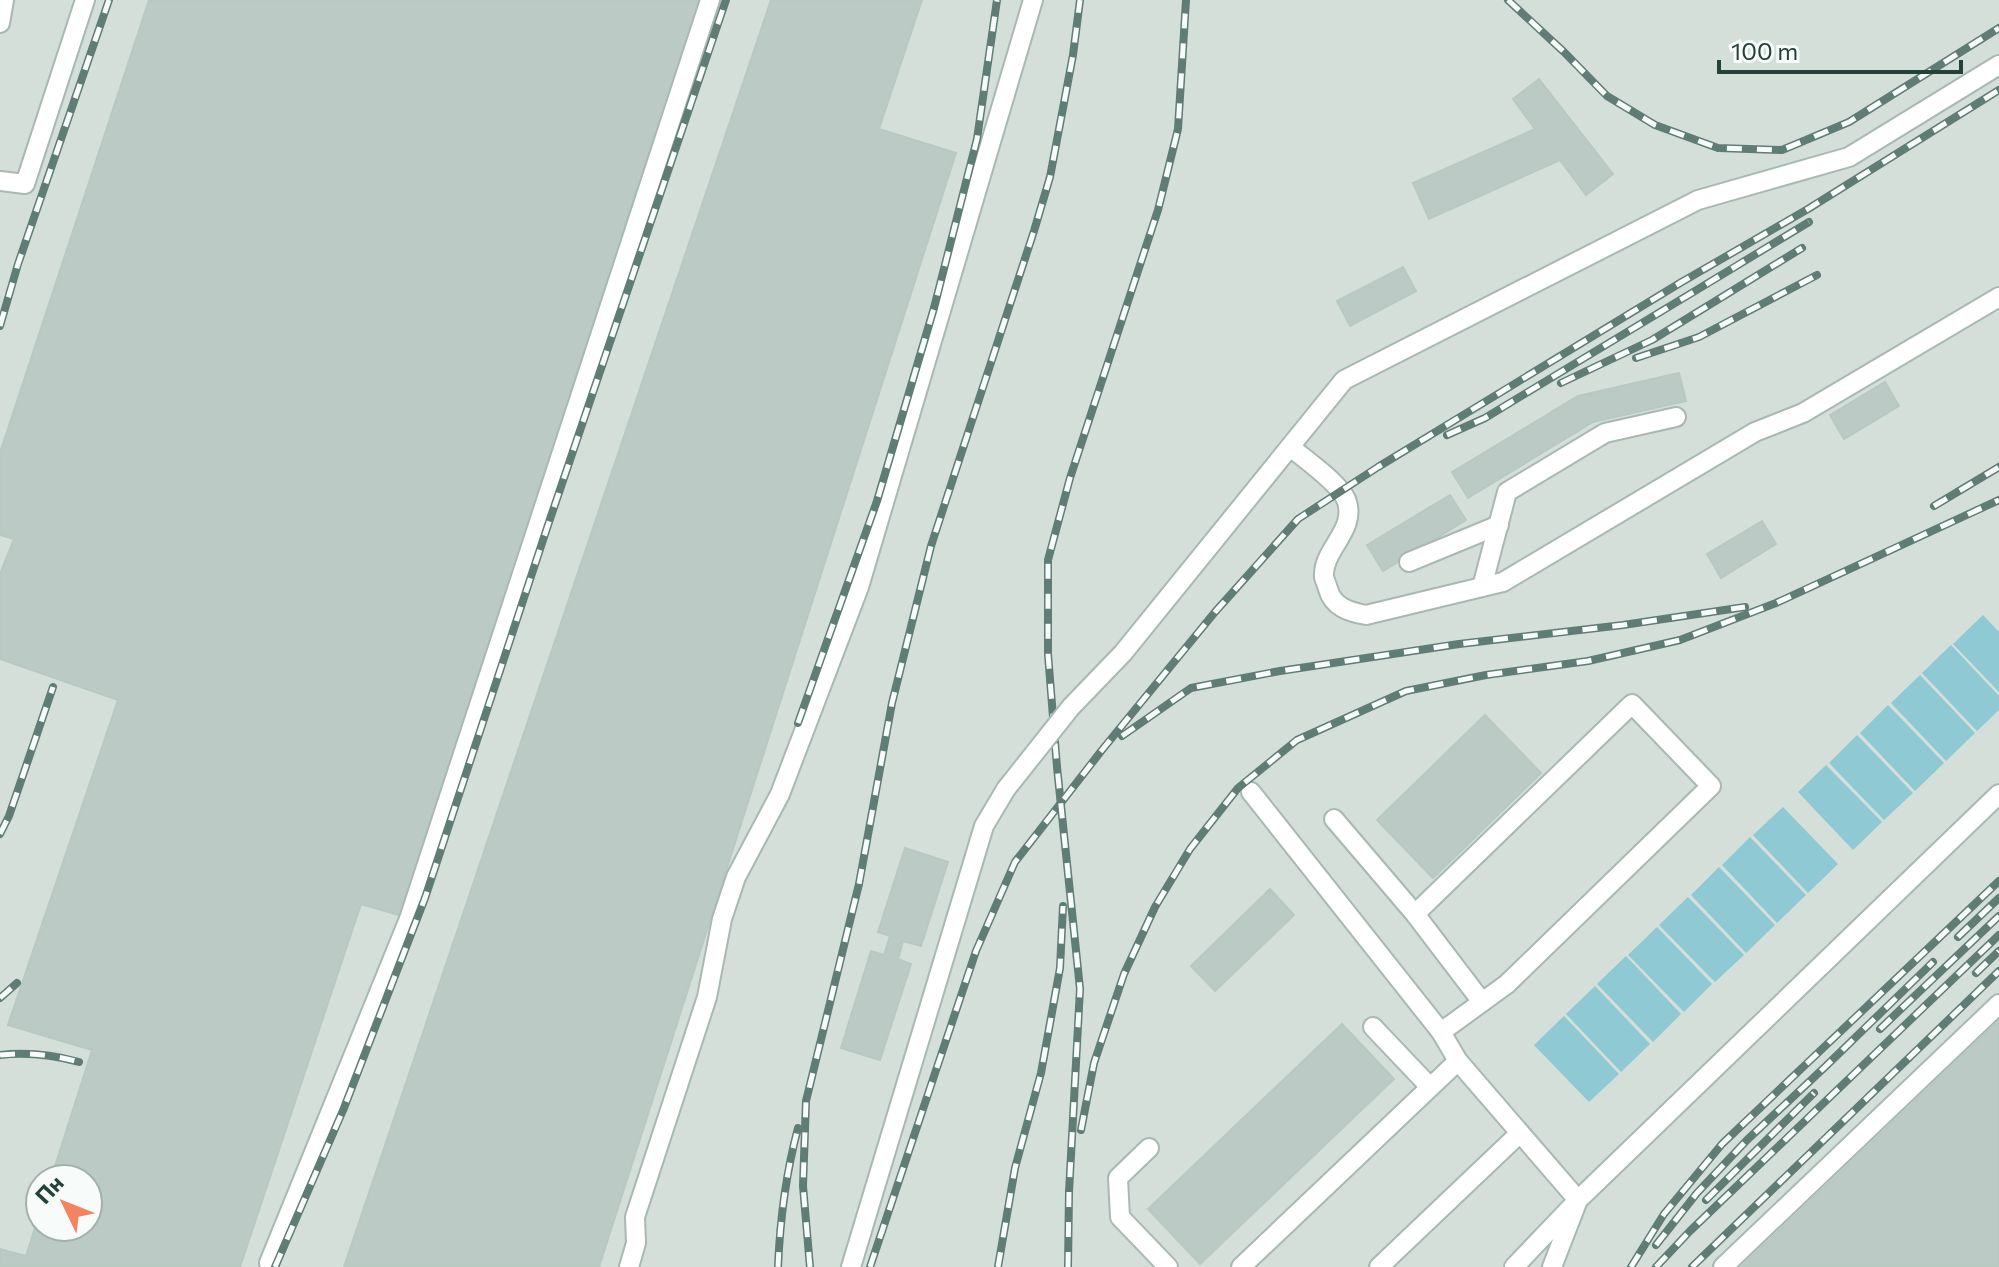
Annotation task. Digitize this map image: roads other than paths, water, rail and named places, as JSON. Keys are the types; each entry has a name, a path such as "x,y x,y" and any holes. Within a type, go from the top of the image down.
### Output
{"lane":[{"path":"0,23 4,0"},
{"path":"0,181 25,184 85,0"},
{"path":"269,1263 409,919 710,0"},
{"path":"629,1267 636,1243 635,1217 707,997 722,919 736,877 780,794 859,587 1033,0"},
{"path":"851,1267 984,826 1006,789 1071,707 1123,653 1344,380 1698,200 1849,157 1999,65"},
{"path":"1290,447 1341,491 1347,502 1349,517 1341,538 1329,556 1324,576 1330,596 1345,611 1366,615 1503,582 1755,432 1803,413 1999,297"},
{"path":"1482,587 1507,492 1605,433 1676,417"},
{"path":"1409,562 1499,525"},
{"path":"1415,914 1632,704 1711,786 1507,984 1441,1032"},
{"path":"1251,792 1441,1032 1458,1061 1578,1200"},
{"path":"1514,1267 1578,1200 1999,794"},
{"path":"1334,819 1415,914 1482,1002"},
{"path":"1723,1267 1999,1004"},
{"path":"1373,1027 1430,1087"},
{"path":"1241,1267 1458,1061"},
{"path":"1379,1267 1520,1133"},
{"path":"1149,1148 1118,1178 1120,1217 1168,1267"},
{"path":"1552,1267 1578,1200"}],"water":[{"path":"1983,615 1999,632 1999,692 1953,644"},
{"path":"1951,645 1999,696 1999,710 1977,731 1922,673"},
{"path":"1920,675 1975,733 1946,761 1891,703"},
{"path":"1888,705 1944,763 1915,791 1860,733"},
{"path":"1857,735 1913,793 1884,820 1829,763"},
{"path":"1826,765 1882,822 1853,850 1798,792"},
{"path":"1783,807 1838,864 1808,893 1753,835"},
{"path":"1750,837 1806,895 1777,923 1722,865"},
{"path":"1719,867 1775,925 1746,953 1691,895"},
{"path":"1688,897 1744,955 1715,982 1659,925"},
{"path":"1657,927 1712,984 1684,1012 1628,955"},
{"path":"1626,956 1681,1014 1653,1042 1597,984"},
{"path":"1595,986 1650,1044 1621,1072 1566,1014"},
{"path":"1564,1016 1619,1074 1589,1102 1534,1045"}],"railway":[{"path":"0,326 18,264 109,0"},
{"path":"275,1267 344,1108 425,898 726,0"},
{"path":"798,723 877,501 934,308 977,139 997,0"},
{"path":"810,1267 803,1186 806,1101 859,884 892,703 931,546 1050,177 1080,0"},
{"path":"1068,1267 1080,989 1048,654 1048,560 1070,478 1158,210 1178,129 1186,0"},
{"path":"1508,0 1607,96 1655,125 1718,148 1782,150 1849,122 1999,28"},
{"path":"870,1267 976,951 1015,862 1215,612 1298,519 1378,467 1680,283 1808,209 1999,90"},
{"path":"1447,435 1485,418 1809,222"},
{"path":"1561,383 1652,340 1802,248"},
{"path":"1636,358 1699,337 1817,275"},
{"path":"1934,506 1999,467"},
{"path":"1081,1130 1094,1063 1124,974 1155,907 1190,849 1238,788 1297,740 1406,691 1486,675 1588,661 1680,640 1776,603 1999,500"},
{"path":"1122,736 1191,688 1459,644 1745,607"},
{"path":"0,834 53,687"},
{"path":"1631,1267 1664,1214 1722,1144 1999,881"},
{"path":"1958,937 1999,898"},
{"path":"998,1267 1015,1168 1041,1073 1060,968 1063,906"},
{"path":"1880,1029 1999,916"},
{"path":"1656,1267 1999,935"},
{"path":"1976,973 1999,951"},
{"path":"1656,1245 1697,1193 1747,1140 1933,962"},
{"path":"1692,1267 1999,971"},
{"path":"0,998 17,983"},
{"path":"0,1055 40,1055 79,1062"},
{"path":"1706,1200 1814,1093"},
{"path":"778,1267 784,1197 798,1128"}]}
